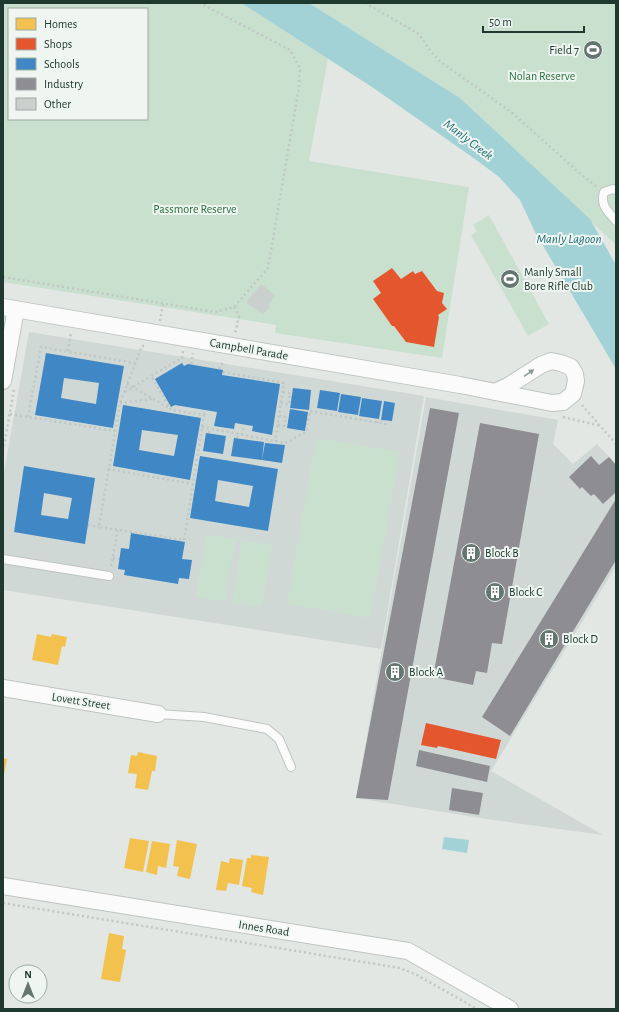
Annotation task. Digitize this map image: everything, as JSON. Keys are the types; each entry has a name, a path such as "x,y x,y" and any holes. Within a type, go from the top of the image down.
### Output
{"street":[{"name":"Campbell Parade","path":"10,308 552,403 563,402 573,394"},
{"path":"9,383 10,308"},
{"path":"496,392 541,365 551,361 571,367 575,374 576,381 573,394"},
{"name":"Lovett Street","path":"3,688 158,714"},
{"name":"Innes Road","path":"3,886 408,951 510,1009"}],"lane":[{"path":"616,190 613,189 604,192 602,199 605,207 616,221"},
{"path":"3,559 109,576"},
{"path":"158,714 204,717 267,728 279,739 291,767"}],"path":[{"path":"3,277 215,312 234,307 268,268 299,87 300,68 290,50 200,3"},
{"path":"366,3 419,34 431,52 442,63 510,111 583,176 604,192"},
{"path":"99,527 120,403 142,346 156,347 163,304"},
{"path":"233,346 238,316 234,307"},
{"path":"68,351 73,319"},
{"path":"123,393 182,358 186,338"},
{"path":"28,417 41,347 136,363"},
{"path":"223,372 284,383 275,441"},
{"path":"152,376 171,410"},
{"path":"3,451 10,414 9,383"},
{"path":"127,384 171,410 204,415"},
{"path":"281,403 290,404 290,393 283,392"},
{"path":"573,394 616,444"},
{"path":"120,403 153,399"},
{"path":"88,525 184,540 205,410"},
{"path":"202,427 268,441 285,443 306,432 310,411 334,413 356,420 377,423 386,424 386,420"},
{"path":"10,414 115,431"},
{"path":"356,415 356,420"},
{"path":"278,425 286,426 286,418 279,416"},
{"path":"242,435 244,425"},
{"path":"209,433 210,429"},
{"path":"237,438 238,434"},
{"path":"108,469 193,484"},
{"path":"109,576 118,530"},
{"path":"113,558 119,559"},
{"path":"3,903 400,968 417,975 476,1009"}],"shaded area":[{"path":"29,332 424,396 381,649 3,590 3,478"},
{"path":"426,397 558,420 553,444 573,464 597,444 616,464 616,566 491,771 603,835 493,820 356,798"}],"green space":[{"name":"Passmore Reserve","path":"3,3 241,3 328,59 309,161 469,187 442,358 275,333 276,325 3,282"},
{"name":"Nolan Reserve","path":"309,3 616,3 616,245 460,98"},
{"name":"Manly Small Bore Rifle Club","path":"489,215 549,324 528,336 471,235 477,231 473,225"},
{"path":"316,438 400,452 370,618 287,604"},
{"path":"206,535 235,539 225,601 196,597"},
{"path":"242,540 272,545 262,607 232,602"}],"water":[{"name":"Manly Lagoon","path":"241,3 309,3 460,98 590,219 616,265 616,369 535,232 520,200 499,177 372,87"},
{"path":"444,837 469,840 467,853 442,849"}],"building: Homes":[{"path":"37,634 51,637 52,634 67,637 65,647 62,646 58,665 32,660"},
{"path":"138,752 157,756 155,771 152,771 148,790 135,788 137,774 128,773 131,755 137,756"},
{"path":"3,758 7,759 4,775 3,774"},
{"path":"130,838 149,841 143,872 124,868"},
{"path":"177,840 197,844 190,879 177,876 179,867 173,866"},
{"path":"152,841 170,844 166,868 158,866 157,875 146,872"},
{"path":"251,855 269,857 263,895 251,892 252,888 242,886 247,858 251,858"},
{"path":"230,858 243,860 239,885 228,883 226,891 216,890 221,861 229,863"},
{"path":"109,933 124,936 122,949 126,950 120,982 101,979"}],"building: Shops":[{"path":"392,268 401,279 413,271 415,274 422,271 437,291 444,293 442,303 447,309 438,315 439,317 434,347 406,342 394,326 392,326 373,299 381,293 373,281"},
{"path":"426,723 501,740 496,759 438,746 437,748 421,745"}],"building: Schools":[{"path":"46,353 124,366 113,428 35,415","holes":["64,378 99,383 96,404 61,398"]},
{"path":"182,363 184,366 188,364 223,370 222,375 280,384 272,435 252,431 253,426 235,423 234,429 214,426 217,412 175,405 171,407 155,379"},
{"path":"293,388 311,390 309,410 290,408"},
{"path":"320,390 340,393 337,411 317,408"},
{"path":"341,394 361,397 358,415 338,412"},
{"path":"362,398 382,401 379,419 359,416"},
{"path":"384,401 395,403 392,421 381,420"},
{"path":"123,405 201,418 190,480 113,466","holes":["142,430 178,435 174,456 139,450"]},
{"path":"290,409 308,412 305,431 287,428"},
{"path":"206,433 226,436 223,454 203,451"},
{"path":"234,438 264,442 262,460 231,456"},
{"path":"265,443 285,445 282,463 262,460"},
{"path":"200,456 278,469 268,531 190,518","holes":["218,480 253,486 249,507 215,501"]},
{"path":"24,466 95,478 85,544 14,532","holes":["44,493 72,498 68,519 41,515"]},
{"path":"131,533 185,542 182,559 192,560 189,579 179,578 178,584 124,575 125,570 118,569 121,548 129,549"}],"building: Industry":[{"name":"Block A","path":"430,408 459,413 388,800 356,798"},
{"path":"480,423 539,434 502,644 492,643 487,673 476,671 473,685 433,677"},
{"path":"591,456 599,465 609,457 616,465 616,492 603,504 594,494 591,496 582,487 580,489 569,477"},
{"name":"Block D","path":"616,499 616,560 510,736 482,717"},
{"path":"419,750 490,766 487,782 416,766"},
{"path":"452,788 483,793 479,815 449,810"}],"building: Other":[{"path":"261,284 275,295 268,305 270,306 263,315 246,302"}],"place":[{"name":"Field 7","path":"593,50"},
{"name":"Manly Small Bore Rifle Club","path":"510,279"},
{"name":"Block B","path":"471,553"},
{"name":"Block C","path":"495,592"},
{"name":"Block D","path":"549,639"},
{"name":"Block A","path":"395,672"}],"water label":[{"name":"Manly Creek","path":"469,139"}]}
